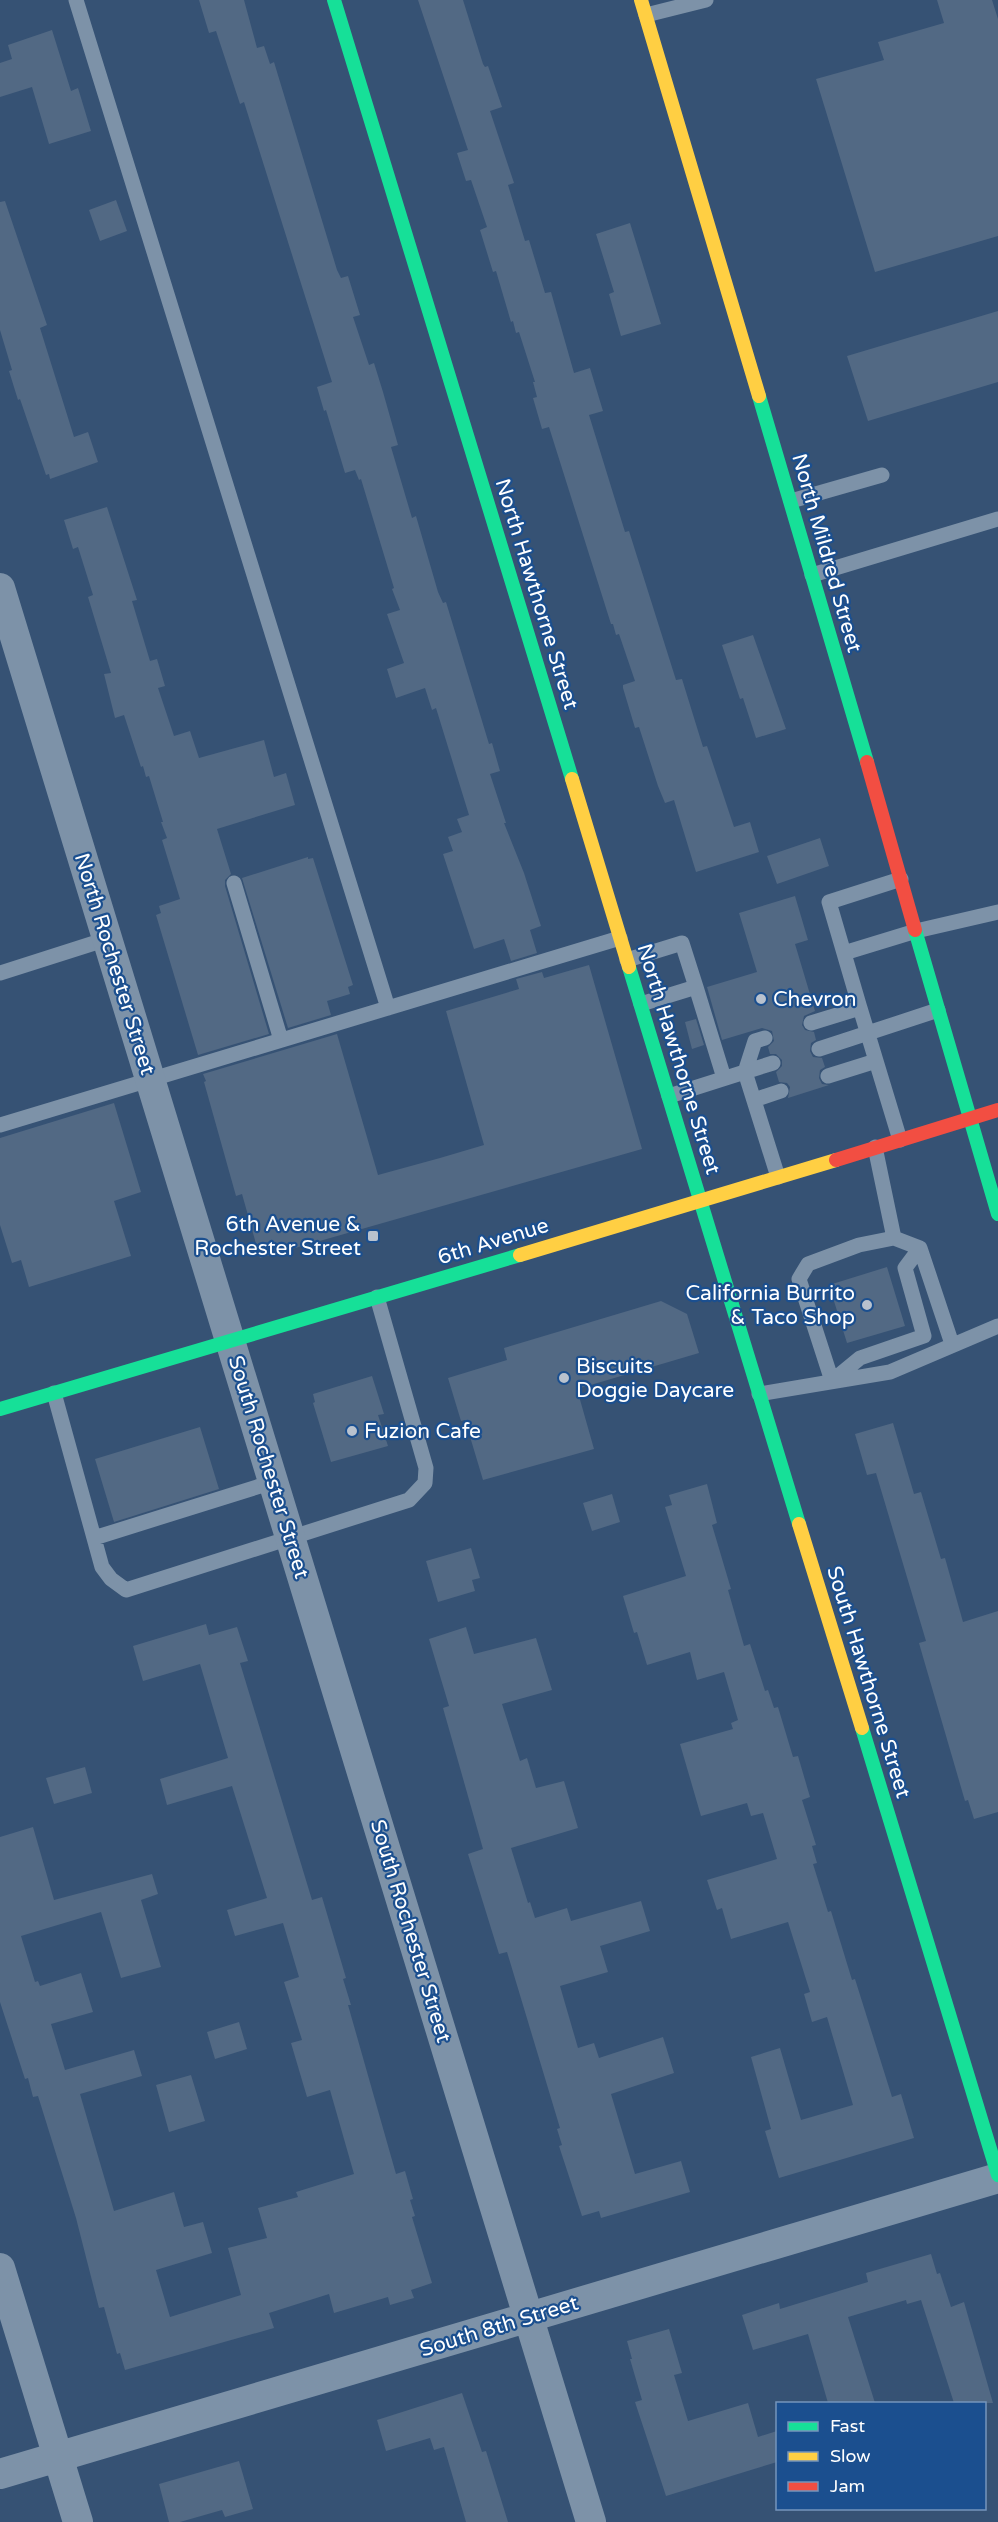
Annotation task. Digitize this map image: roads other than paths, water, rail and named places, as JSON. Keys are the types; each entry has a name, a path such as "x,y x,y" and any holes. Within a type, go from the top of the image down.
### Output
{"street":[{"name":"North Hawthorne Street","path":"334,0 701,1201"},
{"name":"North Mildred Street","path":"643,7 812,575 998,1214"},
{"name":"North Rochester Street","path":"0,588 230,1341"},
{"name":"6th Avenue","path":"0,1409 701,1201 998,1110"},
{"name":"South Hawthorne Street","path":"701,1201 998,2176"},
{"name":"South Rochester Street","path":"230,1341 591,2522"},
{"name":"South 8th Street","path":"0,2474 998,2176"},
{"path":"0,2268 78,2522"}],"lane":[{"path":"76,0 388,1008"},
{"path":"643,7 706,0"},
{"path":"790,501 882,475"},
{"path":"812,575 998,519"},
{"path":"900,1140 829,902 901,879"},
{"path":"234,883 282,1040"},
{"path":"844,954 916,932 998,912"},
{"path":"0,1125 620,938"},
{"path":"0,973 107,939"},
{"path":"627,960 682,943 724,1078"},
{"path":"640,1004 696,987"},
{"path":"811,1023 860,1008"},
{"path":"819,1049 938,1010"},
{"path":"765,1038 754,1041 745,1072 778,1177"},
{"path":"828,1076 876,1061"},
{"path":"669,1096 773,1063"},
{"path":"754,1100 781,1090"},
{"path":"874,1148 894,1238"},
{"path":"832,1381 799,1279 808,1264 859,1245 894,1238 920,1248"},
{"path":"920,1248 952,1344"},
{"path":"832,1381 860,1358 924,1336 905,1268 920,1248"},
{"path":"54,1393 102,1567 111,1579 126,1590 409,1500 425,1483 426,1468 377,1298"},
{"path":"759,1394 890,1372 998,1326"},
{"path":"94,1538 273,1482"}],"place":[{"name":"Chevron","path":"761,999"},
{"name":"6th Avenue & Rochester Street","path":"373,1236"},
{"name":"California Burrito & Taco Shop","path":"867,1305"},
{"name":"Biscuits Doggie Daycare","path":"564,1378"},
{"name":"Fuzion Cafe","path":"352,1431"}]}
